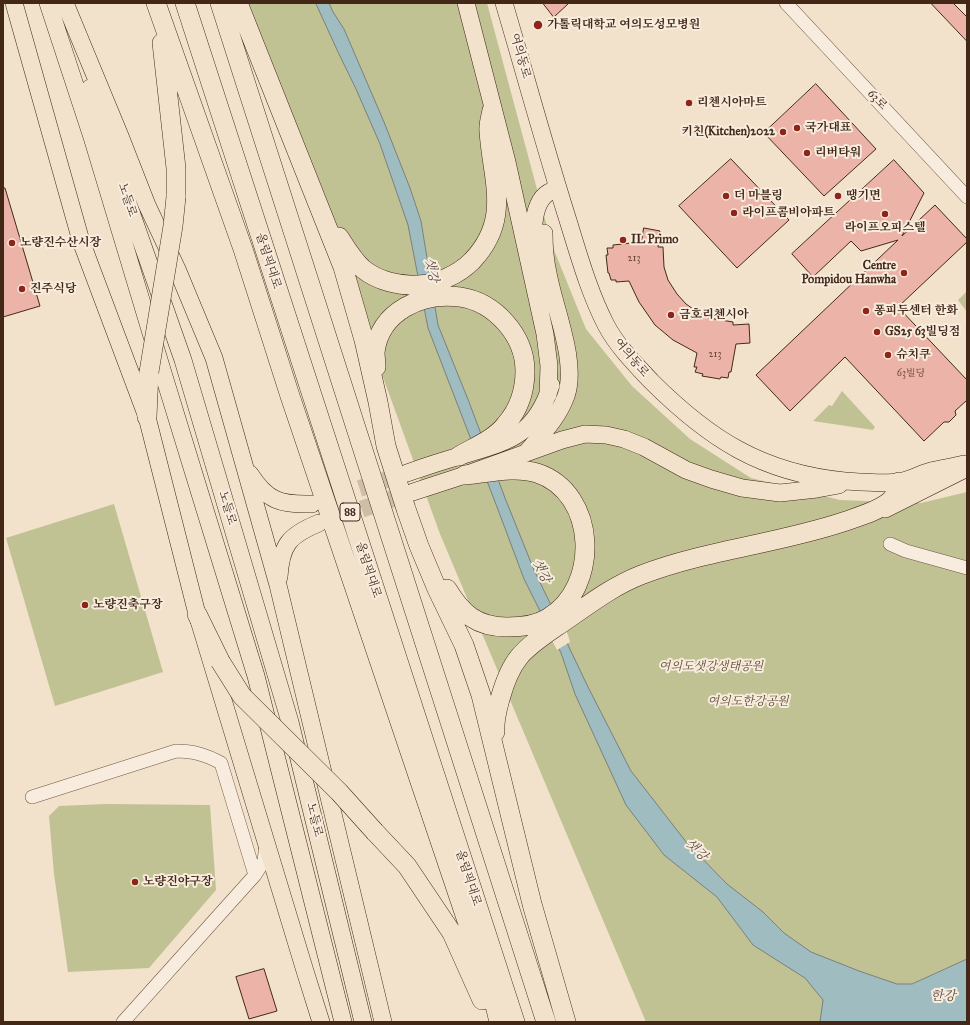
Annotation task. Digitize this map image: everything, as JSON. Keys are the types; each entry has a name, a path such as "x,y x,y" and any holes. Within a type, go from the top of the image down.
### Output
{"highway":[{"name":"올림픽대로","path":"185,3 515,1022"},
{"path":"220,3 546,1022"},
{"path":"238,3 343,267 356,309 378,402 386,446 419,546 437,589 464,645 481,695 532,904 566,1022"},
{"path":"147,417 149,372 173,226 176,198 176,168 157,6"},
{"path":"157,6 243,249 295,411 489,987 498,1022"},
{"path":"324,220 338,236 352,257 364,269 379,278 392,283 406,285 432,283 456,273 467,266 478,255 487,241 494,225 497,204 496,177 489,130 492,110"},
{"path":"378,402 375,353 380,335 387,322 397,312 408,305 434,298 461,297 479,303 492,311 504,321 515,335 522,349 525,364 525,381 522,396 508,432 494,435 458,456"},
{"path":"465,475 522,459 538,473 560,485 572,499 581,518 585,537 585,556 580,574 577,602"},
{"path":"498,763 494,722 506,680 515,662 536,632 577,602 612,589 665,566 866,518 967,465"},
{"path":"820,529 880,508 890,501 896,494 899,482"},
{"path":"419,546 453,600 464,612 477,622 493,627 536,632"},
{"path":"197,614 220,661 242,696 339,792 407,866 452,933 474,981 490,1022"}],"main road":[{"path":"14,3 82,241 147,417 197,614 321,1022"},
{"name":"노들로","path":"48,3 92,137 167,388 256,676 343,1022"},
{"path":"64,3 120,136 147,205 177,269 214,358 278,585 383,1022"},
{"name":"노들로","path":"64,3 105,138 183,360 290,722 362,1022"},
{"path":"466,3 492,110 507,162 545,334 549,366 548,395"},
{"name":"여의동로","path":"504,3 556,182 597,306 621,347 638,368 675,405 714,435 738,450 771,466 819,478 859,482 899,482 931,471 967,465"},
{"path":"508,432 524,430 532,422 541,410 548,395 552,379 553,362 546,310 535,260 533,226 544,195 555,190 556,182"},
{"path":"522,459 555,418 566,395 569,380 569,362 566,344 548,274 544,252 545,216 550,203 555,196 556,182"},
{"path":"522,459 562,440 585,434 606,435 624,439 644,447 686,470 742,488 780,493 859,482"},
{"path":"407,473 458,456"},
{"path":"244,463 259,487 278,501 291,505 312,504"},
{"path":"413,492 465,475"},
{"path":"278,585 281,558 286,546 294,536 306,528 319,523"}],"street":[{"name":"63로","path":"786,3 967,197"},
{"path":"890,544 906,551 967,568"},
{"path":"32,797 176,751 192,751 207,756 221,764 255,875"},
{"path":"124,1021 255,875 264,861 266,843"},
{"path":"255,875 278,880"}],"green space":[{"name":"여의도한강공원","path":"247,3 487,3 552,245 586,329 632,386 690,439 751,478 840,500 921,503 967,492 967,959 912,984 897,984 849,1022 646,1022 440,534"},
{"path":"967,291 967,312 958,300"},
{"path":"842,391 875,427 873,430 813,421 829,405 832,406"},
{"name":"노량진축구장","path":"114,504 163,672 55,706 6,538"},
{"name":"노량진야구장","path":"106,804 210,805 216,890 149,968 68,972 54,874 49,816 59,806"}],"water":[{"name":"한강","path":"316,3 329,3 344,29 384,122 410,188 421,221 438,325 534,570 566,636 568,645 588,687 631,771 687,843 727,884 763,912 784,933 811,952 897,984 912,984 967,959 967,1022 820,1022 823,1000 805,978 753,945 717,897 664,855 626,805 575,694 561,653 524,579 428,328 408,225 380,144"}],"pier":[{"path":"553,605 570,642 557,650 539,615"}],"building":[{"path":"543,3 569,3 554,17"},
{"path":"931,3 953,3 967,17 967,41"},
{"path":"816,84 876,149 824,196 764,133"},
{"name":"라이프콤비아파트","path":"731,159 789,220 737,268 679,206"},
{"path":"894,160 924,193 902,236 935,205 967,239 967,242 898,307 967,380 967,400 955,411 956,415 949,422 944,422 924,441 845,357 790,411 756,375 898,240 861,251 851,241 813,277 792,254"},
{"name":"노량진수산시장","path":"3,188 5,188 40,306 3,317"},
{"path":"644,228 660,231 658,247 663,247 664,267 668,280 686,304 709,318 733,322 733,325 749,324 750,343 736,344 731,372 729,372 728,378 721,377 720,379 702,376 703,374 695,372 697,367 694,367 697,353 673,340 655,325 639,302 629,281 616,282 616,280 611,280 608,273 606,255 608,255 607,248 613,248 613,245 641,242"},
{"path":"264,969 277,1011 249,1019 236,977"}],"tunnel":[{"path":"312,504 407,473"},
{"path":"338,517 413,492"}],"place":[{"name":"가톨릭대학교 여의도성모병원","path":"538,25"},
{"name":"리첸시아마트","path":"689,103"},
{"name":"국가대표","path":"797,128"},
{"name":"키친(Kitchen)2022","path":"783,132"},
{"name":"리버타워","path":"807,153"},
{"name":"더 마블링","path":"726,196"},
{"name":"땡기면","path":"838,196"},
{"name":"라이프콤비아파트","path":"734,213"},
{"name":"라이프오피스텔","path":"885,214"},
{"name":"IL Primo","path":"623,240"},
{"name":"노량진수산시장","path":"12,243"},
{"name":"Centre Pompidou Hanwha","path":"904,273"},
{"name":"진주식당","path":"22,289"},
{"name":"퐁피두센터 한화","path":"866,311"},
{"name":"금호리첸시아","path":"671,315"},
{"name":"GS25 63빌딩점","path":"877,332"},
{"name":"슈치쿠","path":"888,355"},
{"name":"노량진축구장","path":"85,605"},
{"name":"노량진야구장","path":"135,882"}],"water label":[{"name":"샛강","path":"431,270"},
{"name":"샛강","path":"541,571"},
{"name":"샛강","path":"696,850"}],"park label":[{"name":"여의도샛강생태공원","path":"711,667"}]}
